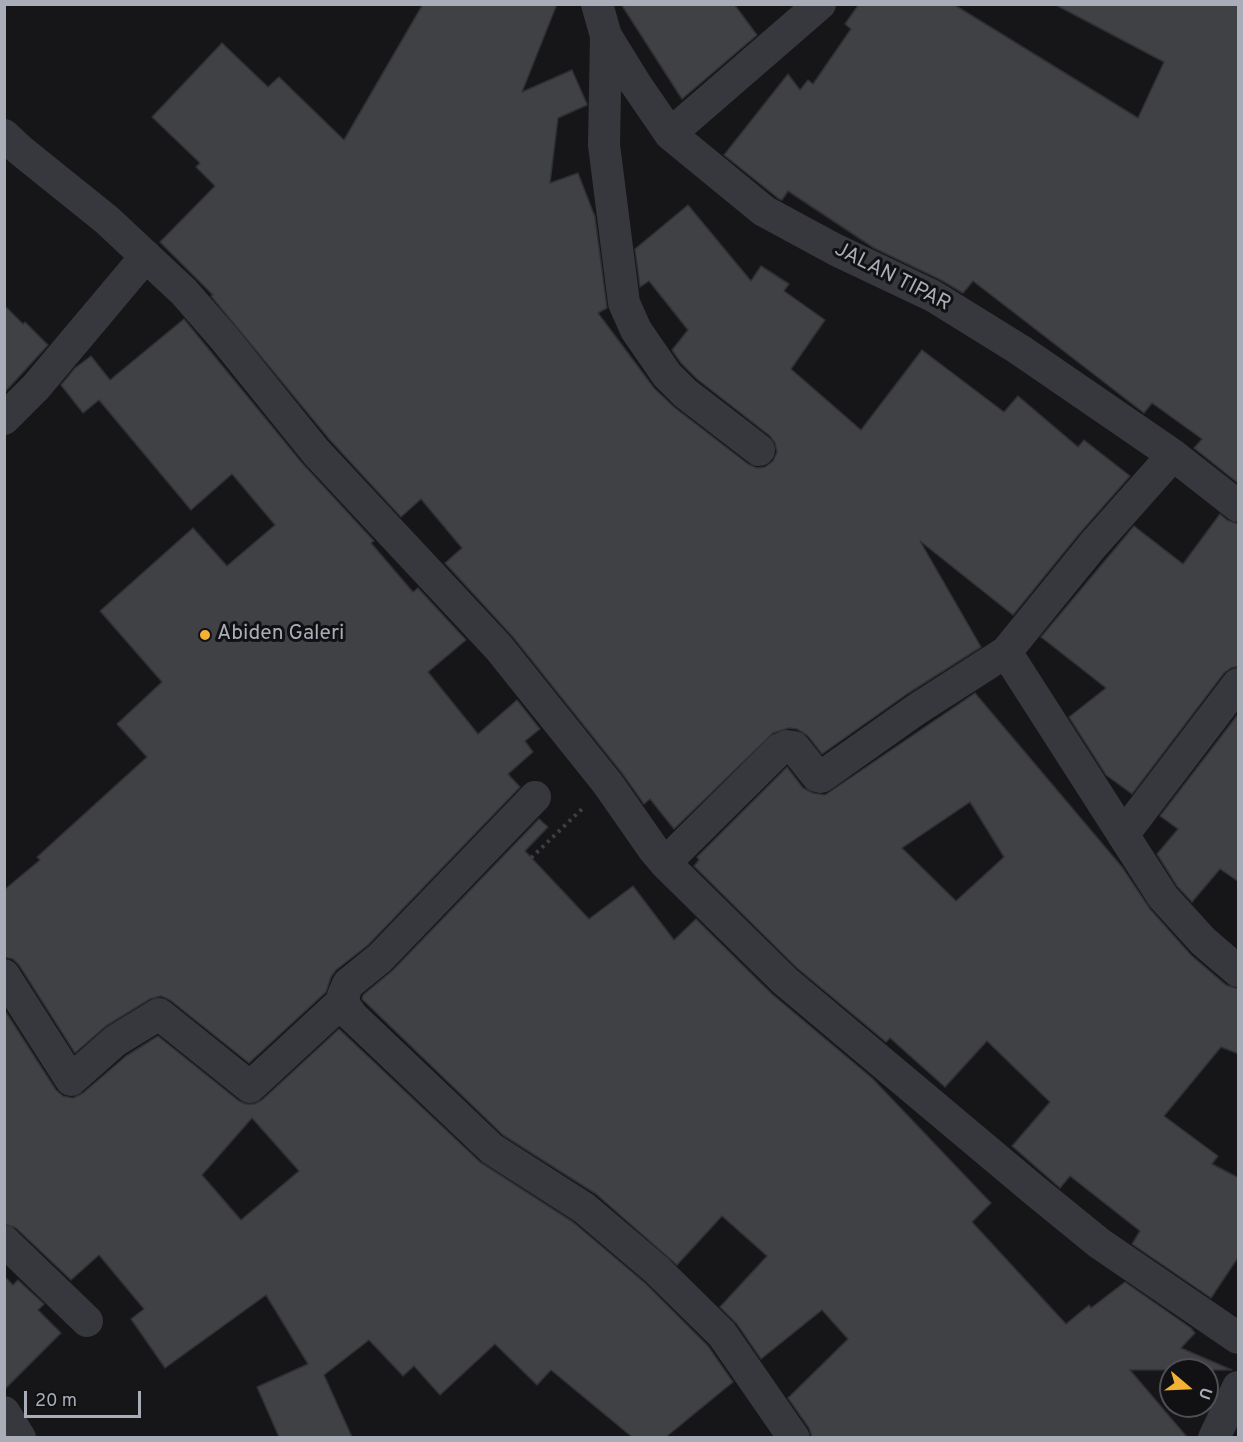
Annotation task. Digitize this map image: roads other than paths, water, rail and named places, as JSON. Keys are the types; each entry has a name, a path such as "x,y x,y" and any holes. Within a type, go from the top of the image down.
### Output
{"street":[{"name":"JALAN TIPAR","path":"597,4 606,36 634,83 670,134 764,212 836,250 933,296 1020,350 1173,455 1239,506"},
{"path":"670,134 820,4"},
{"path":"606,36 604,145 624,303 636,330 667,375 686,393 759,450"},
{"path":"4,135 107,220 191,299 316,452 499,648 608,784 641,833 665,863 785,981 1099,1243 1239,1338"},
{"path":"4,419 36,387 146,256"},
{"path":"665,863 780,749 788,746 794,747 817,776 821,777 917,709 1006,652 1093,545 1173,455"},
{"path":"1006,652 1163,897 1203,941 1239,971"},
{"path":"1123,835 1239,684"},
{"path":"535,797 380,958 348,984 343,996 345,1006 352,1016 492,1149 584,1208 657,1270 722,1334 794,1437"},
{"path":"4,975 71,1080 115,1041 159,1014 250,1087 344,1000"},
{"path":"4,1241 87,1321"},
{"path":"1214,1437 1239,1387"},
{"path":"4,1412 20,1437"}],"place":[{"name":"Abiden Galeri","path":"205,635"}]}
